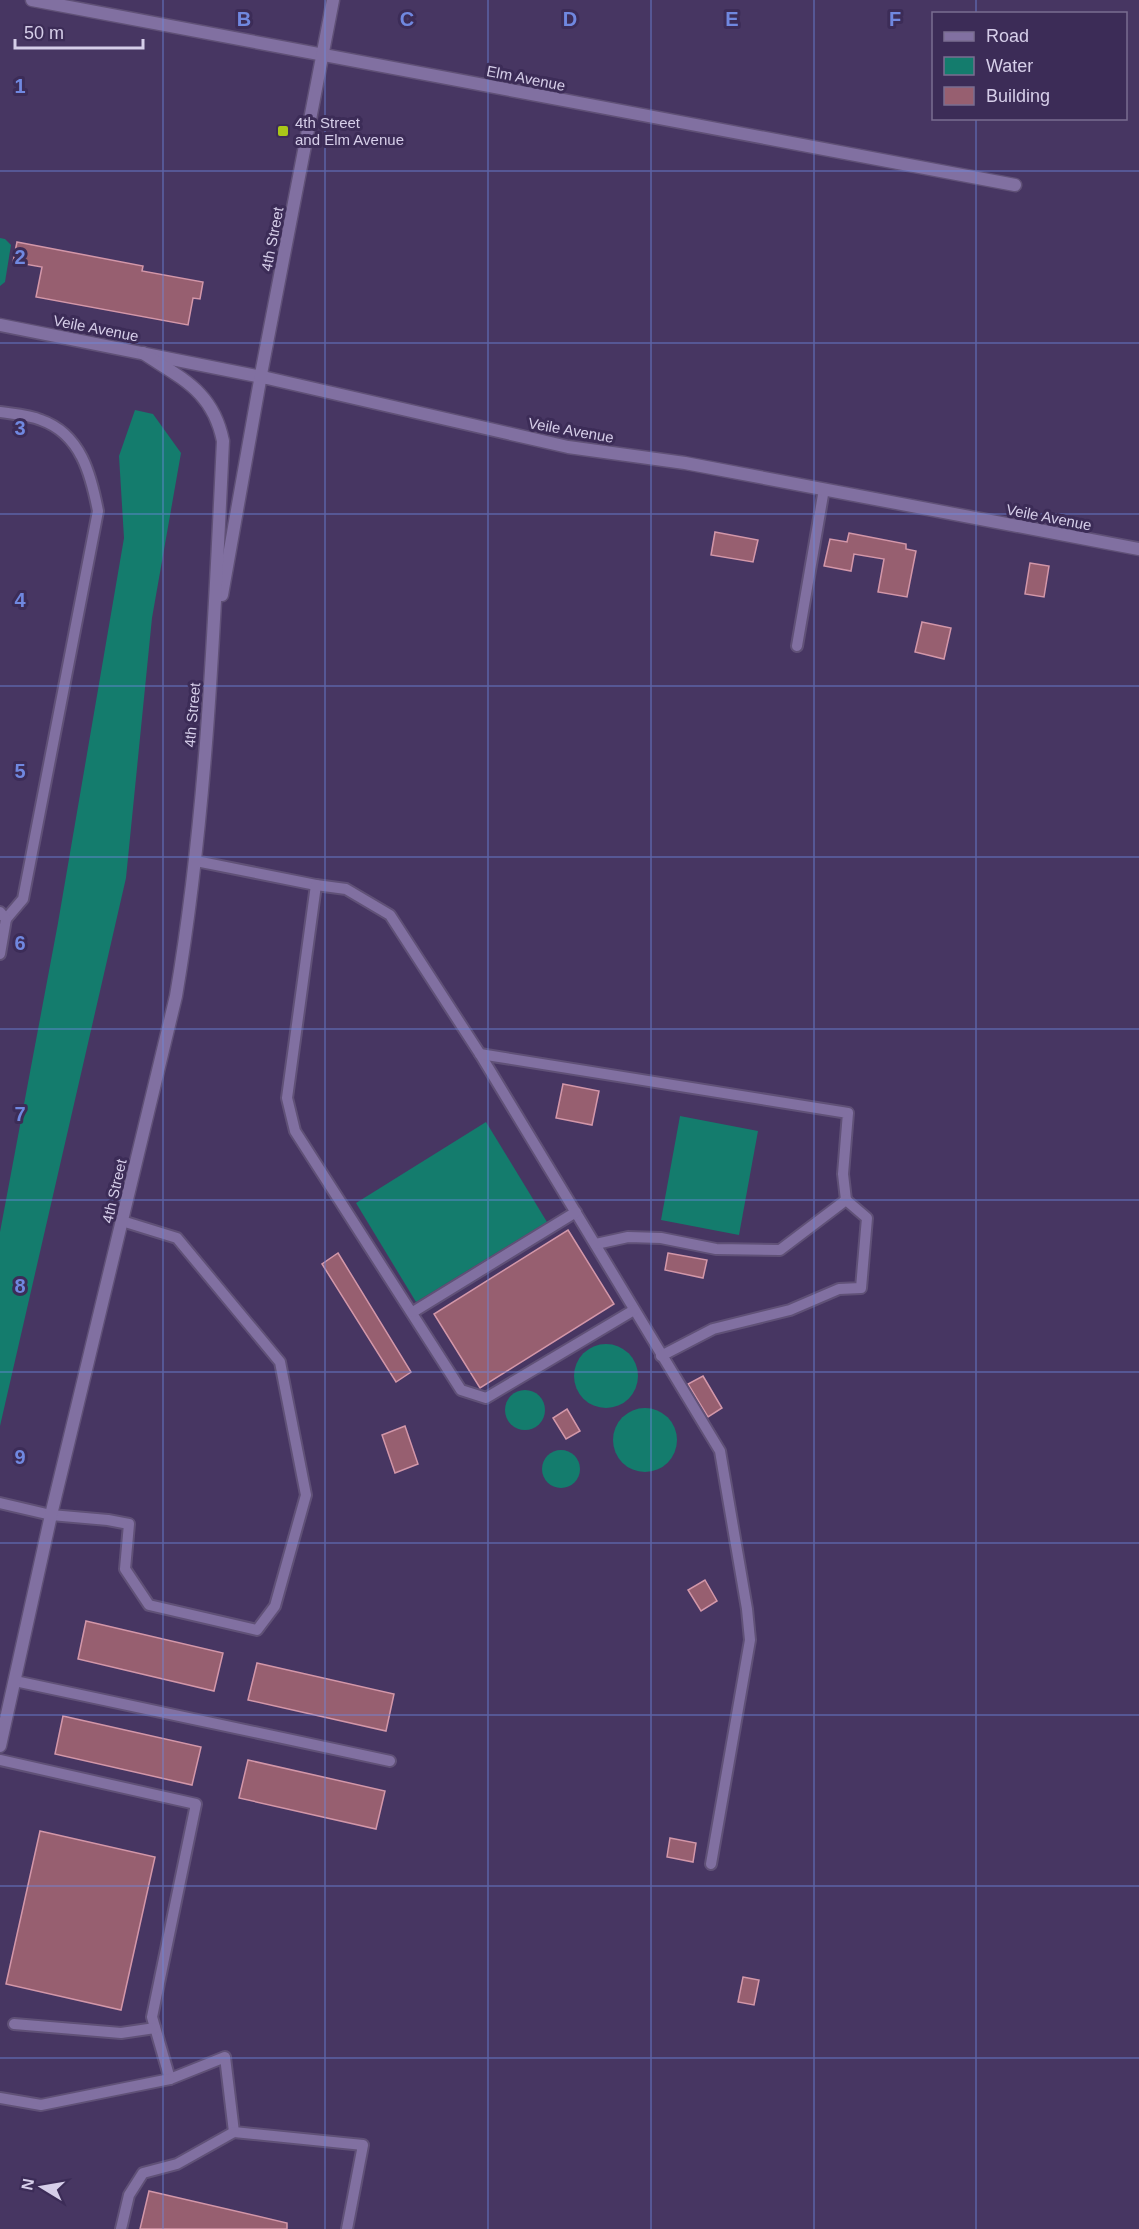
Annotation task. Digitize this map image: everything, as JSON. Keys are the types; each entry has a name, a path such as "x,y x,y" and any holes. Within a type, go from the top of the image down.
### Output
{"street":[{"name":"Elm Avenue","path":"32,0 1016,185"},
{"name":"4th Street","path":"0,1746 51,1515 176,996 196,861 215,636 261,377 333,0"},
{"name":"Veile Avenue","path":"0,325 261,377 568,447 685,463 1139,549"},
{"path":"143,353 196,388 216,414 220,426 223,441 215,636"}],"lane":[{"path":"0,412 42,420 59,430 72,442 84,459 91,477 98,511 23,899 3,916 0,954"},
{"path":"797,646 824,489"},
{"path":"196,861 316,885 345,888 390,915 480,1054 720,1451 747,1609 750,1640 711,1864"},
{"path":"316,885 287,1098 295,1131 461,1390 486,1398 634,1310"},
{"path":"480,1054 848,1113 843,1174 846,1200 867,1218 861,1288 839,1289 790,1310 713,1329 661,1356"},
{"path":"596,1244 628,1237 661,1238 717,1249 780,1250 846,1200"},
{"path":"412,1312 576,1212"},
{"path":"0,1503 51,1515 129,1524 125,1569 149,1605 257,1630 275,1606 306,1495 280,1362 177,1238 122,1221"},
{"path":"15,1681 390,1761"},
{"path":"0,1760 196,1804 152,2017 170,2079"},
{"path":"14,2024 121,2032 155,2028"},
{"path":"0,2098 41,2105 170,2079 225,2057 234,2132"},
{"path":"122,2229 129,2195 143,2173 177,2164 234,2132 363,2145 347,2229"}],"water":[{"path":"0,238 5,239 11,245 5,282 0,286"},
{"path":"135,410 153,414 181,453 152,618 126,878 0,1426 0,1232 58,923 124,538 119,456"},
{"path":"680,1116 758,1131 739,1235 661,1220"},
{"path":"486,1122 547,1222 416,1302 356,1203"},
{"path":"600,1344 612,1344 629,1353 636,1364 638,1376 636,1388 629,1399 612,1408 600,1408 588,1403 579,1394 574,1382 574,1370 579,1358 588,1349"},
{"path":"525,1390 539,1396 545,1410 539,1424 525,1430 511,1424 505,1410 511,1396"},
{"path":"645,1408 668,1417 677,1440 668,1463 645,1472 622,1463 613,1440 622,1417"},
{"path":"561,1450 575,1455 580,1469 575,1483 561,1488 547,1483 542,1469 547,1455"}],"building":[{"path":"17,242 143,266 142,271 203,282 200,299 193,298 188,325 36,297 42,267 13,262"},
{"path":"715,532 758,540 753,562 711,555"},
{"path":"849,533 906,544 906,549 916,551 907,597 878,592 884,559 854,554 851,571 824,566 830,539 847,542"},
{"path":"1030,563 1049,566 1044,597 1025,594"},
{"path":"922,622 951,628 944,659 915,652"},
{"path":"563,1084 599,1091 592,1125 556,1118"},
{"path":"568,1230 614,1304 480,1388 434,1314"},
{"path":"338,1253 411,1372 396,1382 322,1264"},
{"path":"668,1253 707,1260 703,1278 665,1270"},
{"path":"703,1376 722,1408 708,1417 688,1384"},
{"path":"567,1409 580,1431 566,1439 553,1418"},
{"path":"405,1426 418,1464 395,1473 382,1435"},
{"path":"705,1580 717,1601 701,1611 688,1590"},
{"path":"86,1621 223,1653 214,1691 78,1659"},
{"path":"257,1663 394,1694 386,1731 248,1700"},
{"path":"63,1716 201,1747 192,1785 55,1754"},
{"path":"248,1760 385,1791 376,1829 239,1798"},
{"path":"40,1831 155,1857 121,2010 6,1984"},
{"path":"670,1838 696,1843 693,1862 667,1857"},
{"path":"743,1977 759,1980 754,2005 738,2002"},
{"path":"149,2191 287,2223 287,2229 140,2229"}],"place":[{"name":"4th Street and Elm Avenue","path":"283,131"}]}
